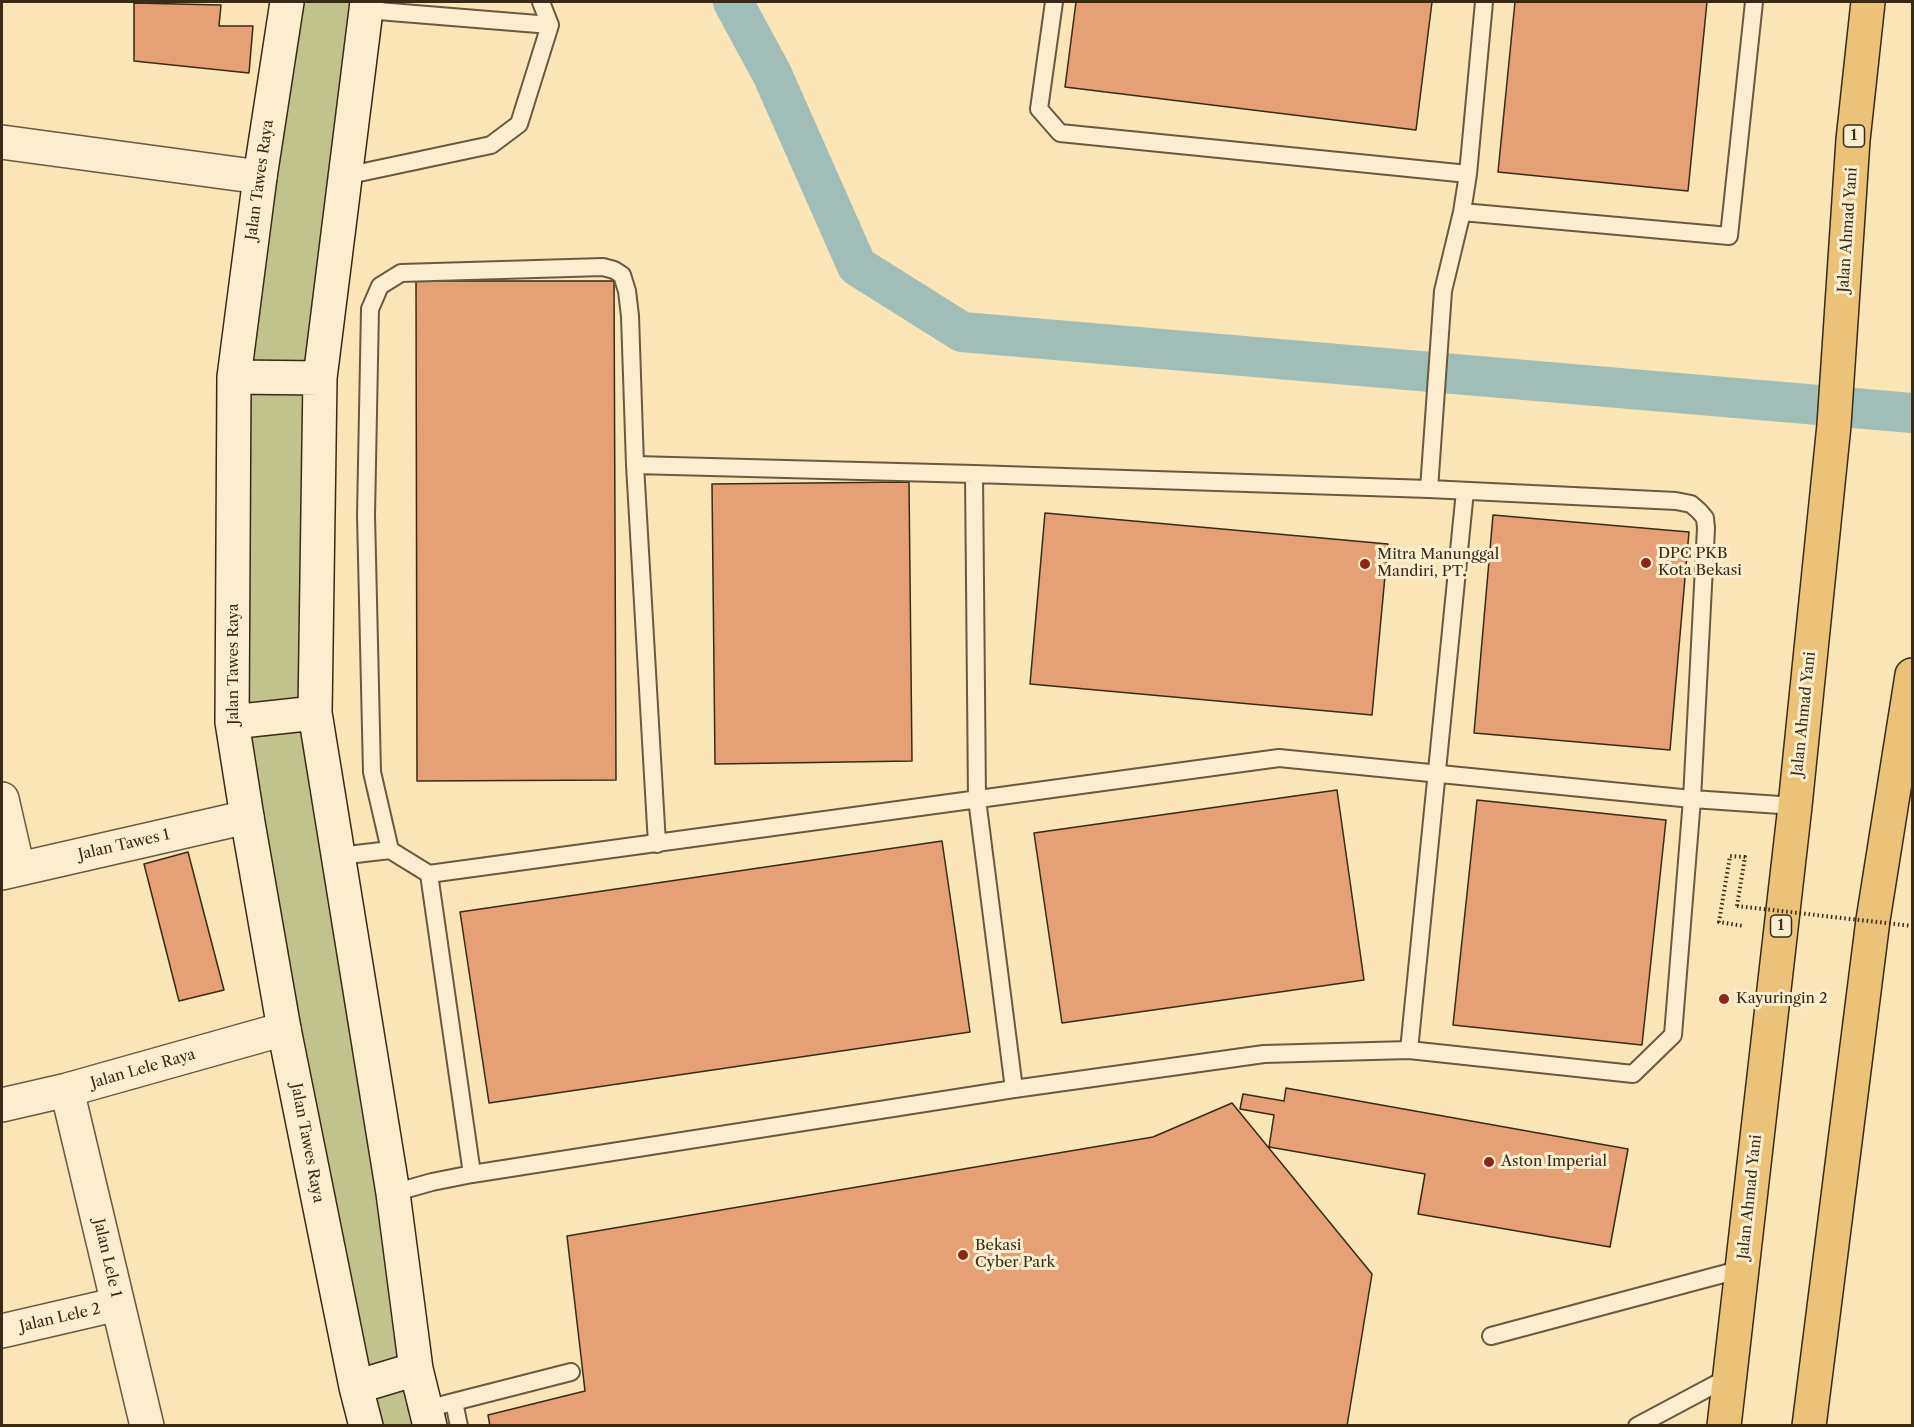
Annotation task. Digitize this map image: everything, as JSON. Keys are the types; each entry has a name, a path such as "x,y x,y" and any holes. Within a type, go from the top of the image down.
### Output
{"highway":[{"name":"Jalan Ahmad Yani","path":"1724,1425 1795,806 1834,425 1853,140 1868,2"},
{"path":"1809,1425 1873,920 1884,845 1907,750 1912,682"}],"street":[{"name":"Jalan Tawes Raya","path":"287,2 260,177 234,376 232,722 284,1029 356,1388 366,1425"},
{"path":"366,6 320,378 315,713 393,1193 416,1369 437,1412"},
{"path":"2,142 260,177"},
{"path":"234,376 320,378"},
{"path":"232,722 315,713"},
{"path":"2,799 10,871"},
{"name":"Jalan Tawes 1","path":"10,871 247,817"},
{"name":"Jalan Lele Raya","path":"2,1105 67,1090 284,1029"},
{"name":"Jalan Lele 1","path":"67,1090 147,1425"},
{"name":"Jalan Lele 2","path":"2,1331 118,1304"},
{"path":"356,1388 416,1369"}],"lane":[{"path":"345,176 491,145 519,124 550,25 541,2"},
{"path":"1054,2 1039,109 1060,133 1468,174"},
{"path":"1429,489 1443,291 1462,212 1468,174 1484,2"},
{"path":"1462,212 1729,236 1754,2"},
{"path":"366,6 550,25"},
{"path":"390,850 372,772 366,515 370,309 380,286 402,273 603,267 619,273 625,280 630,316 635,465 657,844"},
{"path":"393,1193 472,1174 1014,1089 1264,1054 1409,1050 1633,1074 1673,1035 1692,799 1706,528 1700,511 1691,504 1676,501 1429,489 635,465"},
{"path":"974,474 977,799 1014,1089"},
{"path":"1409,1050 1465,491"},
{"path":"339,856 390,850 429,874 1280,758 1692,799 1795,806"},
{"path":"429,874 472,1174"},
{"path":"1491,1336 1742,1269"},
{"path":"437,1412 571,1372"},
{"path":"1636,1425 1729,1377"},
{"path":"437,1412 459,1425"}],"path":[{"path":"1719,922 1730,856 1745,857 1737,906 1912,926"}],"green space":[{"path":"287,2 367,2 345,176 315,713 429,1425 366,1425 247,817 234,377"}],"building":[{"path":"1076,2 1432,2 1416,130 1065,87"},
{"path":"1515,2 1707,2 1688,191 1498,172"},
{"path":"134,3 221,5 219,26 253,26 249,73 134,61"},
{"path":"416,281 614,281 616,780 417,781"},
{"path":"909,482 912,761 715,764 712,484"},
{"path":"1045,513 1388,544 1372,715 1030,684"},
{"path":"1493,515 1689,532 1670,750 1474,733"},
{"path":"1337,790 1364,980 1062,1023 1034,833"},
{"path":"1477,800 1666,820 1642,1045 1453,1025"},
{"path":"942,841 970,1032 489,1103 460,912"},
{"path":"188,852 224,990 179,1001 144,864"},
{"name":"Aston Imperial","path":"1286,1088 1628,1149 1610,1247 1418,1214 1425,1174 1269,1147 1274,1115 1240,1109 1243,1094 1284,1101"},
{"name":"Bekasi Cyber Park","path":"1232,1103 1372,1274 1347,1426 490,1426 488,1415 585,1391 567,1236 1153,1137"}],"waterway":[{"path":"733,2 772,74 857,266 962,332 1912,413"}],"place":[{"name":"DPC PKB Kota Bekasi","path":"1646,563"},
{"name":"Mitra Manunggal Mandiri, PT.","path":"1365,564"},
{"name":"Kayuringin 2","path":"1724,999"},
{"name":"Aston Imperial","path":"1489,1162"},
{"name":"Bekasi Cyber Park","path":"963,1255"}]}
